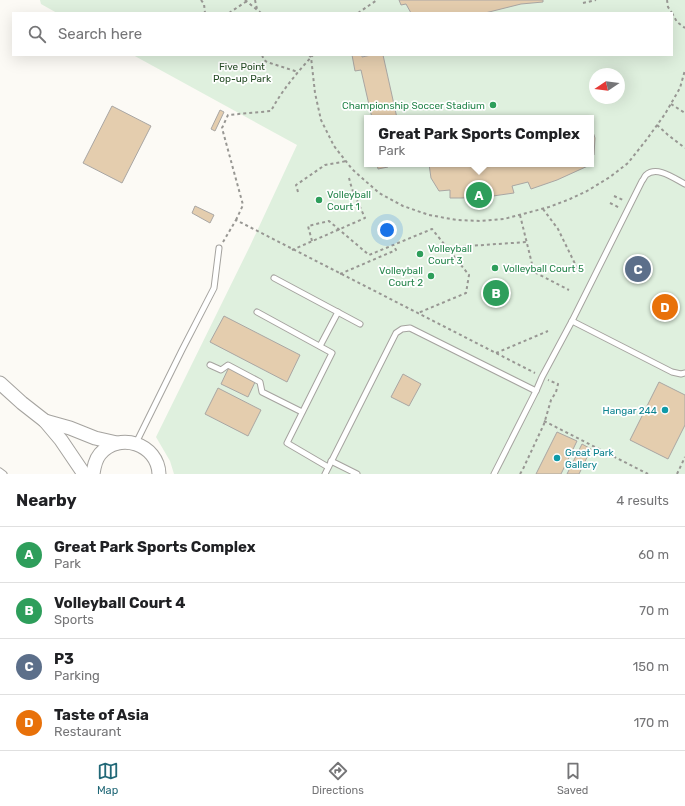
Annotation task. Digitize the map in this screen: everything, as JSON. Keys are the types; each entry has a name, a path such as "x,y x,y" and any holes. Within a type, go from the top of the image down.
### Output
{"street":[{"path":"0,383 44,420 84,474"},
{"path":"44,420 96,438 117,443"},
{"path":"92,474 95,463 100,454 108,447 117,443 127,442 136,443 152,454 157,462 159,474"}],"lane":[{"path":"494,474 636,192 646,175 653,172 660,172 685,184"},
{"path":"136,443 214,288 219,248"},
{"path":"274,278 360,324"},
{"path":"257,312 332,353 287,443 328,467"},
{"path":"320,346 338,312"},
{"path":"572,321 672,372 681,374 685,372"},
{"path":"325,474 396,333 402,328 410,328 536,391"},
{"path":"210,365 221,370 228,365 260,382 262,392 302,412"},
{"path":"331,461 357,474"},
{"path":"0,471 4,474"}],"path":[{"path":"201,0 204,4 205,12"},
{"path":"255,0 257,10"},
{"path":"359,12 377,0"},
{"path":"583,3 596,0"},
{"path":"666,0 671,12"},
{"path":"233,12 246,1 260,12"},
{"path":"673,15 677,22 685,28"},
{"path":"262,56 267,62 298,72"},
{"path":"236,220 243,204 222,128 228,115 270,111 291,79 311,56"},
{"path":"311,56 315,94 321,120 334,146 352,169 379,193 402,206 429,215 457,220 481,221 504,219 543,209 587,191 610,177 628,163 657,126 680,88 685,70"},
{"path":"671,104 685,113"},
{"path":"657,126 685,148"},
{"path":"298,192 296,185 325,165 347,162"},
{"path":"292,250 365,218 352,189 349,178"},
{"path":"543,209 558,229 578,272"},
{"path":"520,215 534,272 569,290"},
{"path":"312,241 308,226 329,221 369,255 432,229 469,275 466,293 418,313"},
{"path":"440,248 527,242"},
{"path":"340,274 396,250 394,245"},
{"path":"496,353 548,331"},
{"path":"544,421 648,474"},
{"path":"677,474 685,457"}],"green space":[{"name":"Five Point Pop-up Park","path":"40,0 685,0 685,474 174,474 170,461 156,437 250,246 297,145 135,56 673,56 673,12 55,12 41,4"}],"building":[{"path":"399,0 543,0 543,2 521,4 489,12 410,12 406,4 401,5"},
{"path":"352,56 383,56 396,115 371,115 361,70 355,71"},
{"path":"112,106 151,126 122,183 83,163"},
{"path":"220,110 224,112 215,131 211,129"},
{"path":"378,167 388,167 378,169"},
{"path":"429,167 586,167 557,180 531,189 528,182 512,186 514,193 486,197 450,198 450,190 439,191 431,178"},
{"path":"195,206 214,215 210,223 192,213"},
{"path":"224,316 300,355 287,382 210,342"},
{"path":"229,367 256,380 248,397 221,384"},
{"path":"403,374 421,384 409,406 391,397"},
{"name":"Hangar 244","path":"659,382 685,395 685,425 668,459 630,440"},
{"path":"218,388 261,410 248,436 205,414"},
{"name":"Great Park Gallery","path":"557,432 577,441 561,474 536,474"},
{"path":"582,444 591,449 579,474 567,474"}],"place":[{"name":"Championship Soccer Stadium","path":"493,105"},
{"name":"Great Park Sports Complex","path":"479,195"},
{"name":"Volleyball Court 1","path":"319,200"},
{"name":"Volleyball Court 3","path":"420,254"},
{"name":"Volleyball Court 5","path":"495,268"},
{"name":"P3","path":"638,269"},
{"name":"Volleyball Court 2","path":"431,276"},
{"name":"Volleyball Court 4","path":"496,293"},
{"name":"Taste of Asia","path":"665,307"},
{"name":"Hangar 244","path":"665,410"},
{"name":"Great Park Gallery","path":"557,458"}]}
